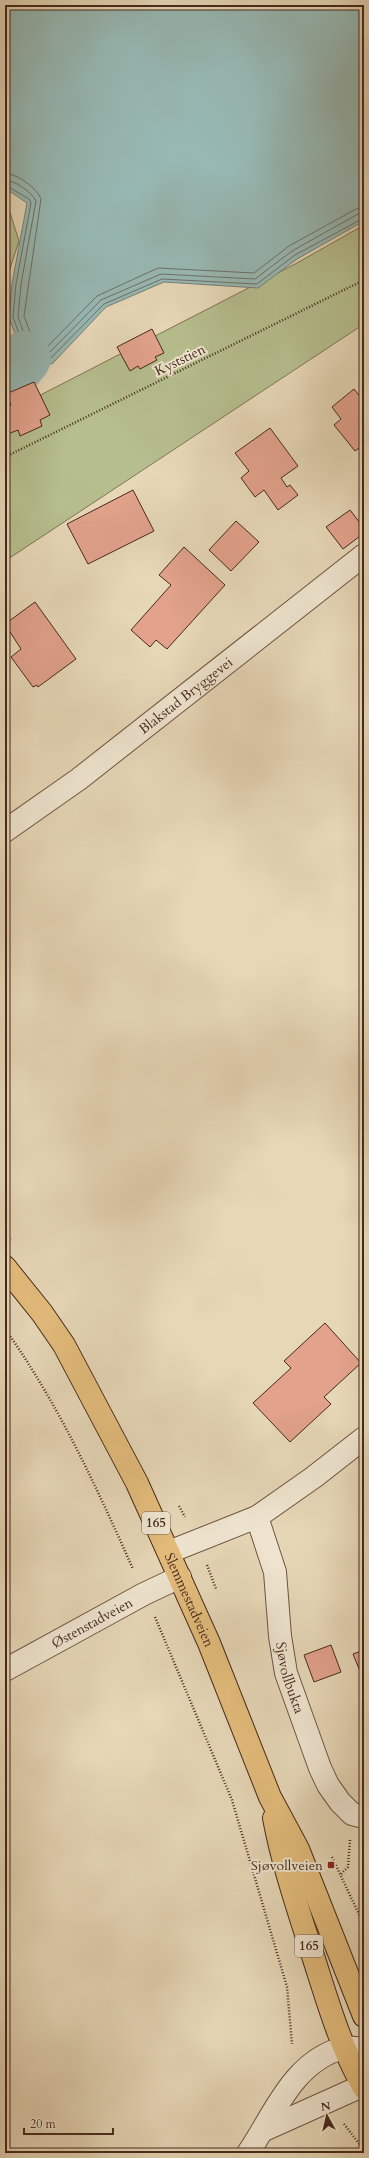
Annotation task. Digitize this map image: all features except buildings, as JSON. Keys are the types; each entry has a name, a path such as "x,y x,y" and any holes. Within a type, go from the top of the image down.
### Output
{"main road":[{"name":"Slemmestadveien","path":"5,1267 42,1313 74,1363 137,1483 170,1552 209,1643 270,1798 298,1849 364,2016"},
{"name":"Slemmestadveien","path":"270,1798 281,1855 354,2048 364,2086"}],"street":[{"name":"Blakstad Bryggevei","path":"5,831 79,779 364,555"},
{"path":"170,1552 258,1517 314,1477 364,1438"},
{"name":"Sjøvollbukta","path":"258,1517 275,1572 280,1636 286,1673 320,1768 328,1785 340,1802 358,1815"},
{"name":"Østenstadveien","path":"5,1670 144,1594 180,1577"},
{"path":"248,2153 264,2130 289,2088 305,2069 322,2057 354,2048"},
{"path":"264,2130 364,2086"}],"path":[{"name":"Kyststien","path":"5,458 364,280"},
{"path":"5,1329 39,1377 104,1504 232,1800 287,1987 293,2049 305,2069"},
{"path":"341,1874 348,1868 358,1815"},
{"path":"328,2103 364,2150"}],"green space":[{"path":"5,197 19,241 5,284"},
{"path":"364,225 364,324 5,561 5,381 23,404 297,263"}],"water":[{"path":"5,5 364,5 364,221 297,259 258,288 164,282 106,307 52,364 24,358 9,318 12,284 27,203 5,188"}],"waterway":[{"path":"5,380 24,358"}],"place":[{"name":"Sjøvollveien","path":"331,1865"}]}
